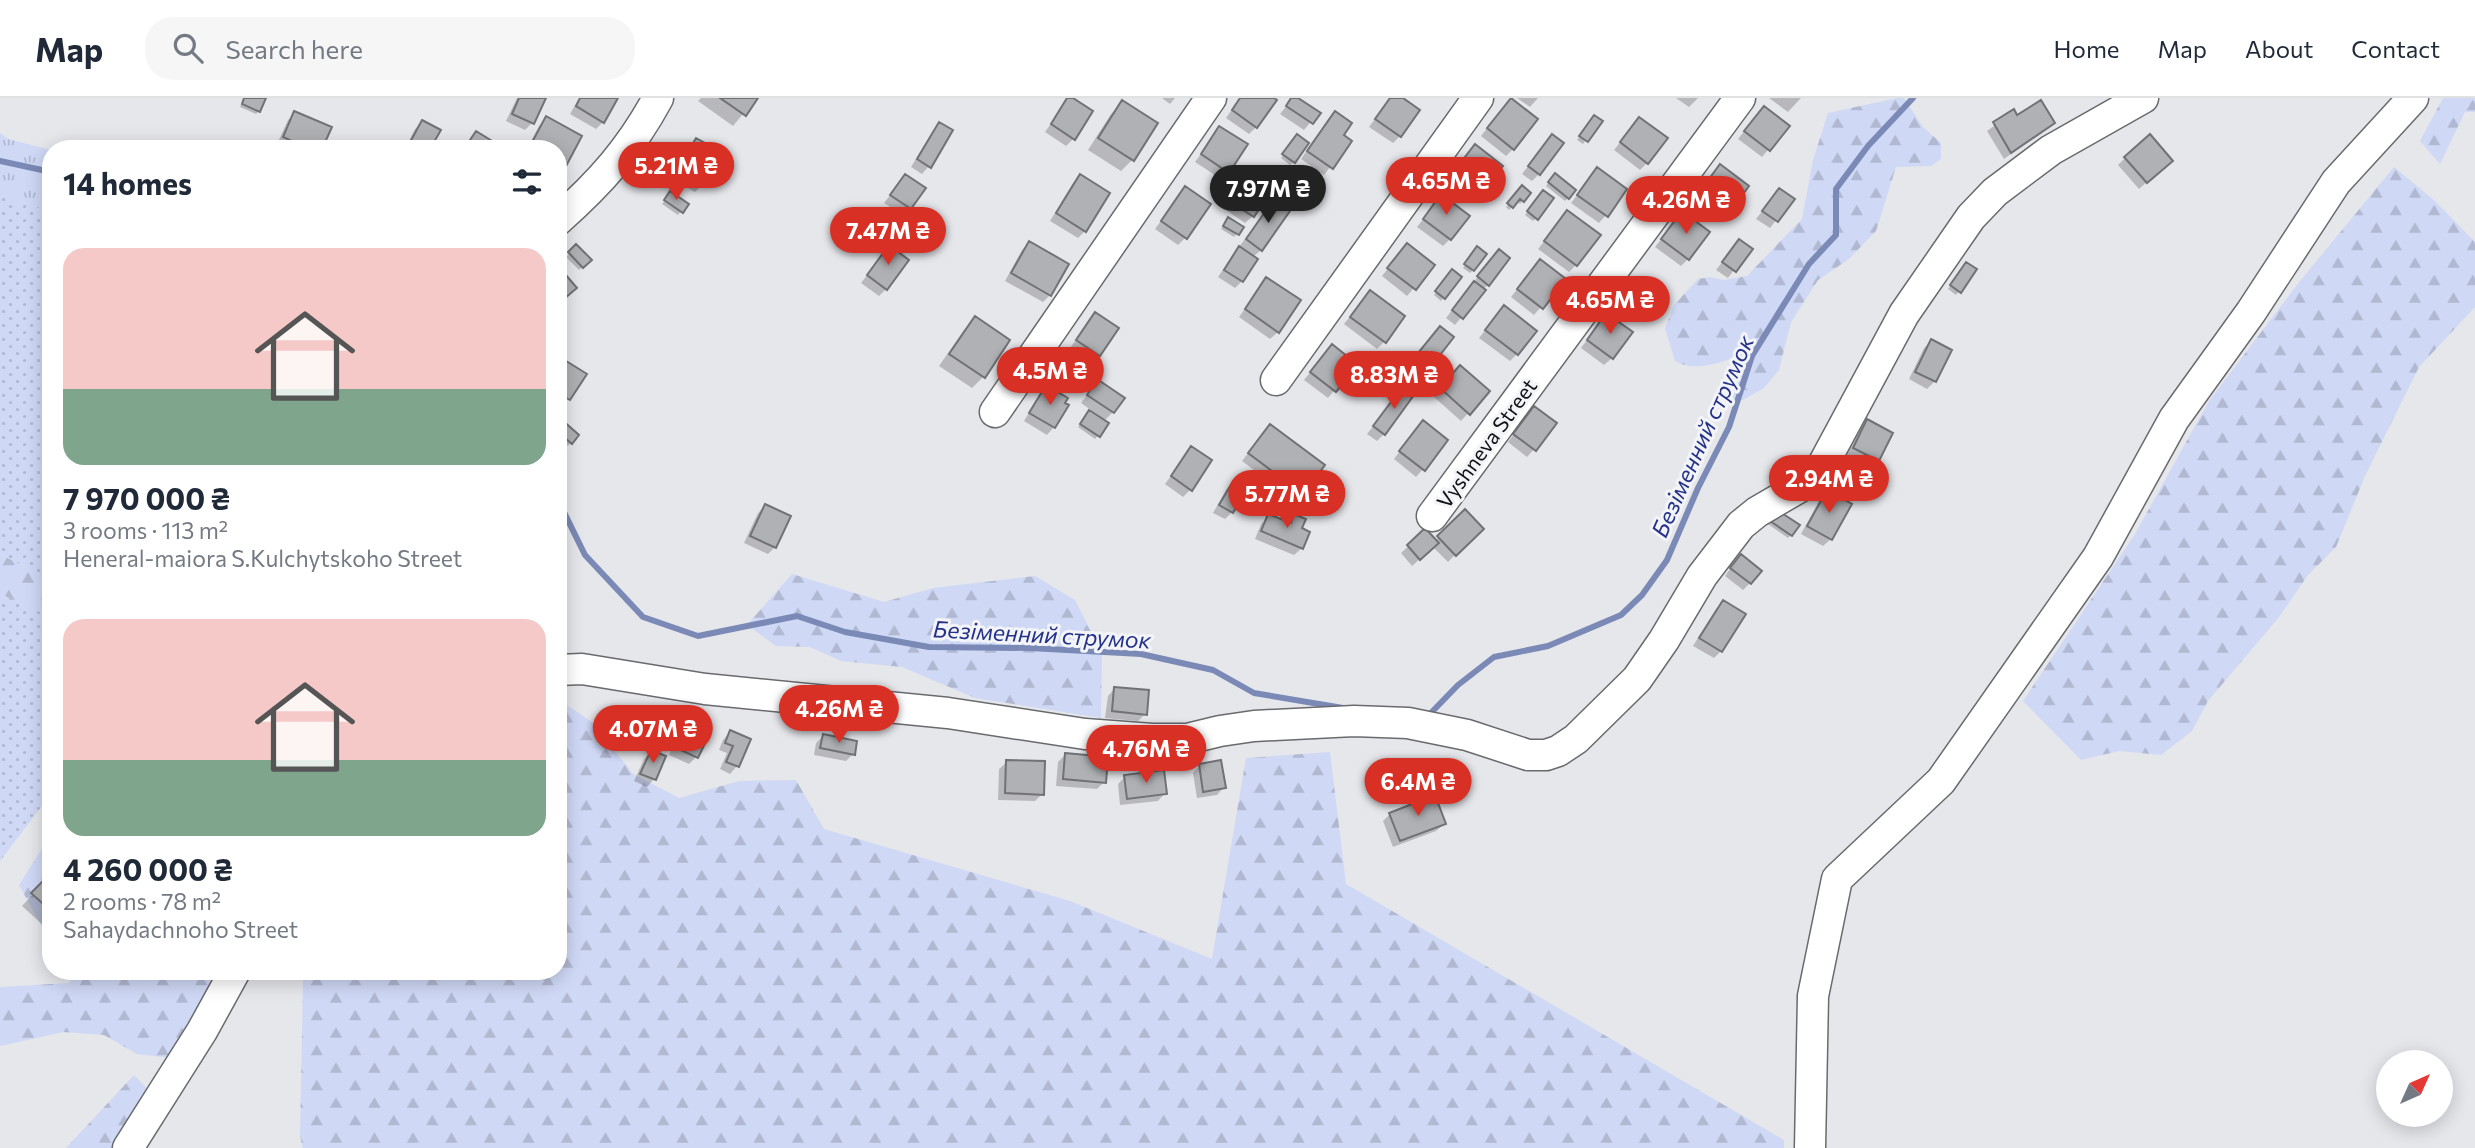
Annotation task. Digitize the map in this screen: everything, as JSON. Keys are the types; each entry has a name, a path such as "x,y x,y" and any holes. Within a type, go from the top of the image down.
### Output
{"street":[{"path":"567,211 596,186 621,158 658,98"},
{"path":"995,412 1211,98"},
{"path":"1276,380 1478,98"},
{"name":"Vyshneva Street","path":"1432,516 1740,98"},
{"path":"567,670 582,669 705,689 948,713 1085,734 1172,739 1254,726 1382,722 1439,729 1528,755 1552,754 1567,746 1590,727 1637,679 1659,649 1695,587 1734,532 1757,512 1810,481 1819,471 1904,314 1971,217 1995,192 2050,150 2143,98"},
{"path":"1810,1148 1813,996 1837,879 1941,781 2098,557 2174,419 2251,312 2336,182 2413,98"},
{"path":"128,1148 202,1031 229,980"}],"green space":[{"path":"1904,98 1923,127 1941,143 1941,159 1931,166 1896,167 1876,231 1849,259 1818,280 1791,322 1779,370 1764,388 1743,400 1731,399 1728,387 1742,355 1699,366 1675,361 1665,328 1674,305 1698,279 1710,277 1723,280 1747,276 1802,219 1813,160 1828,113"},
{"path":"2443,98 2475,98 2475,112 2465,112 2440,164 2420,141"},
{"path":"0,133 8,139 42,148 42,208 0,196"},
{"path":"2394,167 2435,201 2475,242 2475,307 2419,367 2365,476 2336,547 2308,575 2279,617 2208,701 2192,731 2161,755 2119,751 2081,760 2023,701 2135,534 2209,401 2300,281"},
{"path":"0,196 42,208 42,575 0,554"},
{"path":"0,554 42,575 42,613 0,594"},
{"path":"792,574 884,602 933,588 1035,576 1075,600 1102,653 1101,718 975,698 902,667 841,661 810,647 776,646 747,625"},
{"path":"0,594 42,613 42,806 0,861"},
{"path":"567,705 592,722 633,774 679,798 739,781 796,780 824,829 1070,901 1212,959 1246,758 1330,752 1346,884 1784,1140 1784,1148 303,1148 300,1136 303,980 567,980"},
{"path":"42,848 42,927 19,885"},
{"path":"70,980 220,980 180,1059 137,1054 104,1035 63,1032 0,1046 0,987 69,983"},
{"path":"134,1075 156,1098 117,1148 66,1148"}],"building":[{"path":"244,98 266,98 260,112 242,104"},
{"path":"519,98 546,98 534,124 512,114"},
{"path":"580,98 618,98 604,123 576,106"},
{"path":"720,98 758,98 746,116"},
{"path":"1067,98 1073,98 1093,111 1075,140 1051,124"},
{"path":"1240,98 1277,100 1257,128 1232,110"},
{"path":"1291,98 1298,98 1321,113 1313,124 1286,106"},
{"path":"1390,98 1403,98 1420,110 1401,137 1375,119"},
{"path":"1511,98 1538,119 1514,150 1487,128"},
{"path":"1122,100 1158,123 1134,161 1098,138"},
{"path":"2041,100 2055,123 2011,153 1993,122 2014,109 2017,115"},
{"path":"1764,106 1790,126 1770,151 1744,131"},
{"path":"294,111 332,127 326,140 290,140 283,137"},
{"path":"1335,111 1352,123 1344,135 1352,141 1333,169 1307,151"},
{"path":"1594,115 1603,121 1588,142 1579,136"},
{"path":"546,116 582,136 567,164 567,140 533,140"},
{"path":"1639,117 1668,138 1648,164 1620,142"},
{"path":"422,120 441,130 435,140 411,140"},
{"path":"939,122 953,130 931,168 917,159"},
{"path":"1219,126 1248,144 1229,173 1201,154"},
{"path":"476,131 490,140 470,140"},
{"path":"1297,134 1309,143 1295,163 1282,154"},
{"path":"1552,134 1564,143 1540,175 1528,166"},
{"path":"2150,134 2173,161 2147,183 2124,157"},
{"path":"696,138 721,152 703,186 677,171"},
{"path":"1475,144 1503,166 1483,191 1455,170"},
{"path":"1720,164 1749,186 1730,212 1701,190"},
{"path":"1597,167 1627,189 1608,217 1577,195"},
{"path":"1555,173 1576,190 1569,199 1548,182"},
{"path":"905,174 926,188 911,209 890,195"},
{"path":"1080,174 1110,193 1086,232 1056,213"},
{"path":"1240,177 1259,190 1253,200 1261,206 1254,217 1226,199"},
{"path":"1522,185 1531,193 1524,202 1520,199 1513,208 1507,203"},
{"path":"1185,186 1211,204 1187,239 1161,221"},
{"path":"1779,188 1795,199 1778,222 1762,211"},
{"path":"1543,190 1554,198 1538,220 1527,211"},
{"path":"670,191 689,204 683,213 664,200"},
{"path":"1441,194 1470,216 1451,240 1423,219"},
{"path":"1274,199 1290,211 1262,251 1246,239"},
{"path":"1567,210 1601,235 1577,266 1544,241"},
{"path":"1682,211 1710,232 1689,260 1661,239"},
{"path":"1228,217 1244,227 1239,235 1223,226"},
{"path":"1739,239 1753,249 1736,272 1722,262"},
{"path":"1029,241 1069,264 1051,296 1011,273"},
{"path":"1407,243 1435,265 1416,290 1387,268"},
{"path":"576,244 592,260 583,268 568,252"},
{"path":"889,245 909,260 887,290 867,275"},
{"path":"1239,246 1258,259 1243,282 1224,270"},
{"path":"1477,246 1487,254 1474,271 1464,264"},
{"path":"1499,249 1510,258 1489,286 1477,276"},
{"path":"1540,259 1566,279 1543,309 1517,289"},
{"path":"1966,262 1977,269 1961,293 1950,285"},
{"path":"1452,269 1462,277 1445,299 1435,291"},
{"path":"567,276 577,288 567,296"},
{"path":"1266,277 1301,300 1279,333 1245,309"},
{"path":"1474,281 1486,290 1463,319 1452,310"},
{"path":"1370,290 1405,316 1386,343 1350,317"},
{"path":"1504,305 1537,331 1518,355 1485,330"},
{"path":"1095,312 1119,328 1100,356 1076,340"},
{"path":"1606,313 1633,332 1613,359 1587,340"},
{"path":"975,316 1010,340 985,378 949,354"},
{"path":"1440,326 1454,337 1433,364 1418,353"},
{"path":"1931,339 1952,350 1936,382 1915,372"},
{"path":"1332,344 1358,365 1336,392 1310,372"},
{"path":"567,362 587,374 570,400 567,398"},
{"path":"1383,364 1392,372 1382,386 1372,378"},
{"path":"1460,365 1490,391 1470,415 1440,388"},
{"path":"1097,379 1125,398 1114,413 1087,395"},
{"path":"1403,386 1414,395 1385,435 1373,426"},
{"path":"1051,388 1068,398 1065,403 1069,405 1055,428 1029,413 1043,390 1048,393"},
{"path":"1534,406 1557,423 1536,451 1513,434"},
{"path":"1089,410 1109,423 1100,437 1080,424"},
{"path":"1867,419 1893,433 1879,461 1853,448"},
{"path":"1423,420 1448,440 1425,471 1399,451"},
{"path":"567,424 579,435 572,444 567,440"},
{"path":"1270,424 1325,465 1303,494 1248,453"},
{"path":"1191,446 1212,460 1192,491 1171,476"},
{"path":"1233,481 1247,489 1233,513 1219,505"},
{"path":"1827,490 1852,504 1832,540 1807,526"},
{"path":"765,504 791,516 776,548 750,536"},
{"path":"1465,509 1484,529 1456,556 1437,536"},
{"path":"1777,510 1800,525 1792,536 1770,521"},
{"path":"1268,514 1291,523 1294,514 1306,519 1302,528 1310,532 1303,549 1261,531"},
{"path":"1425,528 1439,543 1420,560 1407,545"},
{"path":"1741,554 1762,571 1751,584 1730,568"},
{"path":"1723,600 1746,614 1722,652 1699,638"},
{"path":"1114,687 1149,690 1147,715 1112,711"},
{"path":"687,720 711,731 698,758 674,747"},
{"path":"730,730 751,739 739,767 726,762 733,746 725,743"},
{"path":"823,734 857,741 855,755 820,748"},
{"path":"651,750 666,756 656,780 640,774"},
{"path":"1065,753 1108,757 1106,783 1063,779"},
{"path":"1006,760 1045,761 1044,795 1005,793"},
{"path":"1221,760 1226,788 1203,792 1199,764"},
{"path":"1164,770 1167,794 1127,799 1124,775"},
{"path":"1435,795 1446,824 1400,841 1389,813"},
{"path":"42,882 42,903 31,893"}],"waterway":[{"name":"Безіменний струмок","path":"1427,717 1458,685 1494,657 1548,646 1621,615 1642,595 1667,560 1698,488 1729,427 1752,356 1809,264 1836,235 1836,189 1868,146 1913,98"},
{"name":"Безіменний струмок","path":"0,161 42,170"},
{"name":"Безіменний струмок","path":"567,518 585,555 643,617 698,636 797,616 845,632 929,647 1030,648 1141,654 1213,670 1254,693 1343,708"}]}
